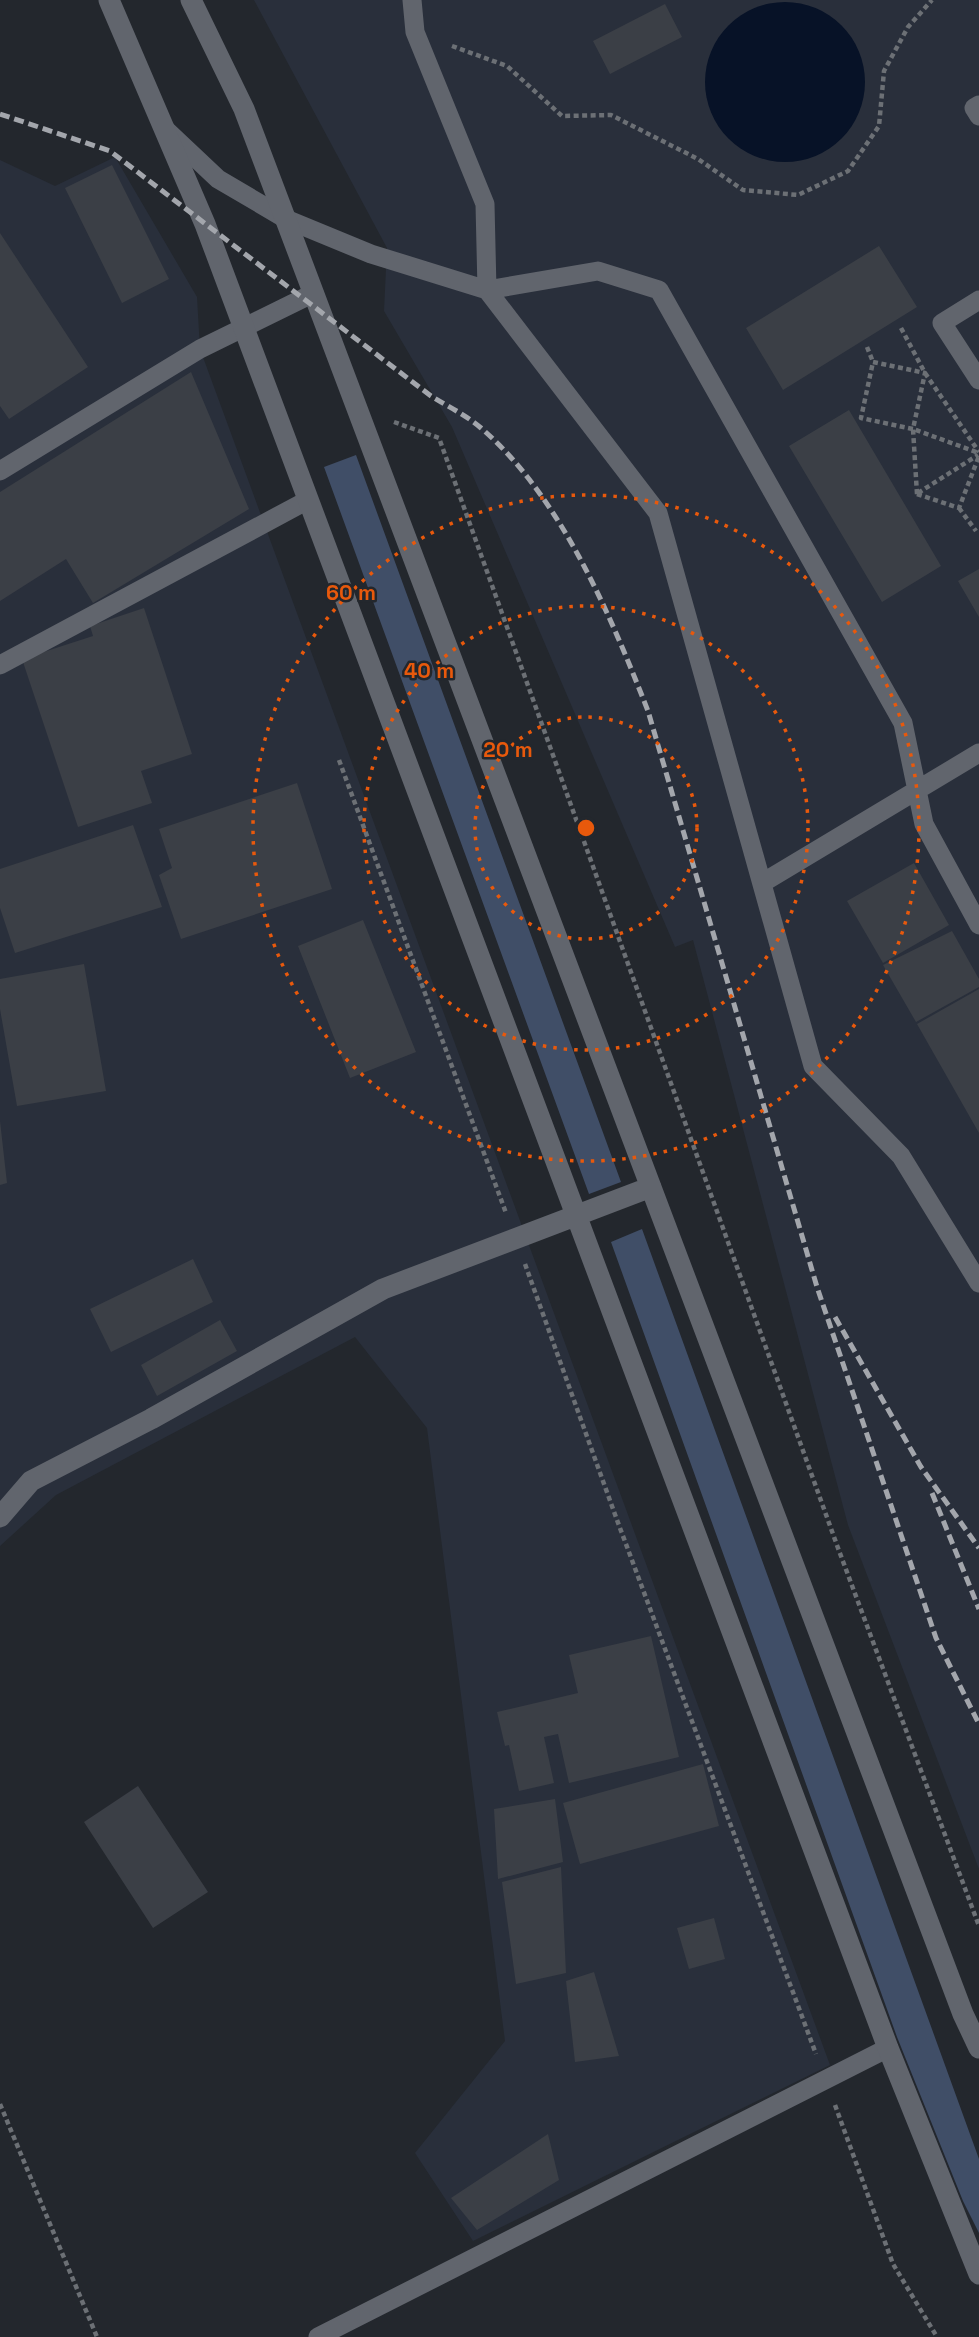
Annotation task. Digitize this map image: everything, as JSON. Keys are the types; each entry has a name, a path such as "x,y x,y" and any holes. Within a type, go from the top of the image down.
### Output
{"street":[{"path":"109,0 166,130 244,328 888,2048 979,2274"},
{"path":"191,0 244,109 963,2014 979,2048"},
{"path":"0,1517 31,1481 151,1419 383,1289 651,1187"}],"lane":[{"path":"412,0 415,32 485,204 487,290 658,513 813,1066 901,1156 979,1283"},
{"path":"979,105 974,108 979,116"},
{"path":"166,130 218,179 286,219 371,254 487,290 598,271 659,290 903,723 924,824 979,925"},
{"path":"0,471 200,349 314,293"},
{"path":"979,300 942,323 979,380"},
{"path":"0,665 309,500"},
{"path":"762,883 979,753"},
{"path":"317,2337 888,2048"}],"path":[{"path":"415,32 507,66 562,116 611,115 698,159 743,190 798,195 848,171 879,126 884,71 908,27 932,0"},
{"path":"901,328 925,373 979,454"},
{"path":"867,347 873,362 861,418 913,429 979,454"},
{"path":"873,362 925,373"},
{"path":"917,494 913,429 925,373"},
{"path":"357,408 439,438 838,1548 979,1926"},
{"path":"917,494 979,454"},
{"path":"959,508 979,454"},
{"path":"917,494 959,508 976,531"},
{"path":"339,760 893,2264 937,2337"},
{"path":"0,2104 97,2337"}],"shaded area":[{"path":"254,0 979,0 979,1869 848,1525 693,940 675,947 452,427 384,311 387,248"},
{"path":"785,2 816,8 841,26 859,51 865,82 859,113 841,138 816,156 785,162 754,156 729,138 711,113 705,82 711,51 729,26 754,8"},
{"path":"115,157 197,297 200,349 830,2065 473,2241 415,2153 505,2041 427,1428 355,1337 56,1495 0,1546 0,160 55,186"},
{"path":"356,455 621,1182 589,1194 324,467"},
{"path":"642,1229 979,2159 979,2233 963,2201 897,2037 611,1242"}],"building":[{"path":"665,4 682,37 610,74 593,41"},
{"path":"112,165 169,279 122,303 65,188"},
{"path":"0,233 88,367 9,419 0,406"},
{"path":"879,246 917,307 783,390 746,328"},
{"path":"191,372 249,509 93,603 66,559 0,601 0,492"},
{"path":"849,410 941,566 882,602 789,446"},
{"path":"979,569 979,617 958,581"},
{"path":"144,608 192,754 141,771 152,803 78,827 22,659 93,636 90,626"},
{"path":"297,783 332,889 181,939 159,875 172,868 159,829"},
{"path":"133,825 162,907 15,953 0,908 0,869"},
{"path":"914,863 949,925 883,963 847,901"},
{"path":"363,920 416,1052 350,1078 298,946"},
{"path":"952,931 979,979 979,987 916,1022 883,965"},
{"path":"84,964 106,1091 17,1106 0,1009 0,979"},
{"path":"979,989 979,1133 917,1024"},
{"path":"0,1121 7,1183 0,1185"},
{"path":"193,1259 213,1302 111,1352 90,1309"},
{"path":"220,1320 237,1351 157,1396 141,1365"},
{"path":"651,1636 679,1757 569,1783 558,1734 544,1737 554,1783 519,1791 509,1745 505,1746 497,1712 578,1693 569,1655"},
{"path":"703,1764 719,1826 580,1864 563,1803"},
{"path":"138,1786 208,1892 153,1928 84,1822"},
{"path":"555,1799 563,1862 498,1879 494,1809"},
{"path":"561,1867 566,1973 516,1984 502,1882"},
{"path":"714,1918 725,1959 689,1969 677,1928"},
{"path":"594,1972 619,2056 575,2062 566,1981"},
{"path":"548,2134 559,2180 477,2230 451,2198"}],"railway":[{"path":"0,114 110,151 431,396 481,428 510,456 559,522 600,597 648,711 817,1287 936,1638 979,1724"},
{"path":"835,1317 921,1467 979,1548"},
{"path":"932,1493 979,1609"}]}
